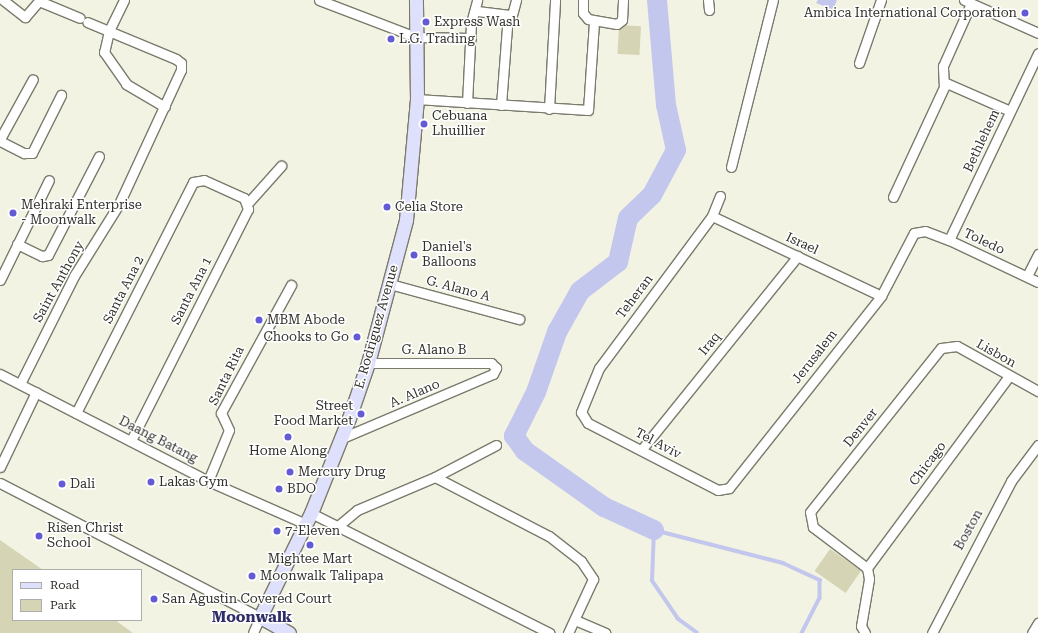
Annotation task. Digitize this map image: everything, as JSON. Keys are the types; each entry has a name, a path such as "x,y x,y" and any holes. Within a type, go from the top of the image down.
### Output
{"main road":[{"name":"E. Rodriguez Avenue","path":"260,617 308,519 342,438 368,363 390,284 406,220 417,99 416,0"},
{"path":"260,617 289,633"}],"street":[{"path":"3,0 25,17 39,1 109,31"},
{"path":"124,0 104,45 107,59 126,84 165,106"},
{"path":"319,0 416,37 471,38"},
{"path":"467,103 471,23 477,11 477,0"},
{"path":"477,11 508,15 515,13 516,0"},
{"path":"549,109 554,0"},
{"path":"583,0 582,13 594,21 620,23 623,0"},
{"path":"708,0 709,10"},
{"path":"731,167 773,0"},
{"path":"859,63 881,0"},
{"path":"893,198 944,82 943,66 966,4 1038,33"},
{"path":"501,105 508,15"},
{"path":"417,99 549,109 588,110 594,21"},
{"name":"Saint Anthony","path":"20,384 74,276 119,204 165,106 181,64 109,31"},
{"name":"Bethlehem","path":"949,240 1038,53"},
{"path":"33,79 0,140 24,154 32,153 61,95"},
{"path":"944,82 1010,111"},
{"path":"18,244 42,256 48,255 100,156"},
{"name":"Santa Ana 1","path":"131,441 248,203 281,166"},
{"path":"0,280 49,180"},
{"name":"Santa Ana 2","path":"76,412 197,180 244,198 248,203"},
{"name":"Teheran","path":"584,418 582,403 599,368 712,216 720,196"},
{"name":"Israel","path":"712,216 881,296"},
{"name":"Toledo","path":"917,231 949,240 1038,282"},
{"name":"Jerusalem","path":"722,491 729,488 881,296 917,231"},
{"path":"1027,276 1038,254"},
{"name":"Iraq","path":"642,449 798,256"},
{"name":"G. Alano A","path":"390,284 520,319"},
{"name":"Santa Rita","path":"208,481 229,430 221,413 291,285"},
{"name":"Lisbon","path":"941,348 957,346 1038,391"},
{"name":"Denver","path":"867,568 813,527 810,512 941,348"},
{"name":"G. Alano B","path":"368,363 491,363 496,369"},
{"name":"A. Alano","path":"342,438 419,407 492,374 496,369"},
{"name":"Daang Batang","path":"0,374 208,481 308,519 338,526 550,633"},
{"name":"Chicago","path":"867,568 1009,376"},
{"path":"0,467 36,392"},
{"name":"Tel Aviv","path":"584,418 722,491"},
{"name":"Boston","path":"932,633 1011,481 1038,445"},
{"path":"338,526 357,510 436,477 496,446"},
{"path":"436,477 549,536 581,561 593,579 568,633"},
{"path":"0,483 260,617"},
{"path":"865,633 861,626 869,579 867,568"},
{"name":"E. Rodriguez Avenue","path":"253,633 260,617"},
{"path":"575,620 605,633"},
{"path":"1032,633 1038,623"}],"green space":[{"path":"619,25 641,26 639,55 617,54"},
{"path":"0,540 42,569 12,569 12,621 116,621 133,633 0,633"},
{"path":"830,549 861,571 846,593 815,571"}],"water":[{"path":"818,0 837,0 833,10 816,3"}],"waterway":[{"path":"654,530 604,507 525,451 514,436 536,392 557,332 580,291 618,262 628,218 652,195 676,150 666,105 657,0"},
{"path":"697,633 678,619 652,581 654,530 783,563 820,580 820,598 802,633"}],"place":[{"name":"Ambica International Corporation","path":"1025,13"},
{"name":"Express Wash","path":"426,22"},
{"name":"L.G. Trading","path":"391,39"},
{"name":"Cebuana Lhuillier","path":"424,124"},
{"name":"Celia Store","path":"387,207"},
{"name":"Mehraki Enterprise - Moonwalk","path":"13,213"},
{"name":"Daniel's Balloons","path":"414,255"},
{"name":"MBM Abode","path":"259,320"},
{"name":"Chooks to Go","path":"357,337"},
{"name":"Street Food Market","path":"361,414"},
{"name":"Home Along","path":"288,437"},
{"name":"Mercury Drug","path":"290,472"},
{"name":"Lakas Gym","path":"151,482"},
{"name":"Dali","path":"62,484"},
{"name":"BDO","path":"279,489"},
{"name":"7-Eleven","path":"277,531"},
{"name":"Risen Christ School","path":"39,536"},
{"name":"Mightee Mart","path":"310,545"},
{"name":"Moonwalk Talipapa","path":"252,576"},
{"name":"San Agustin Covered Court","path":"154,599"}],"district":[{"name":"Moonwalk","path":"252,618"}]}
